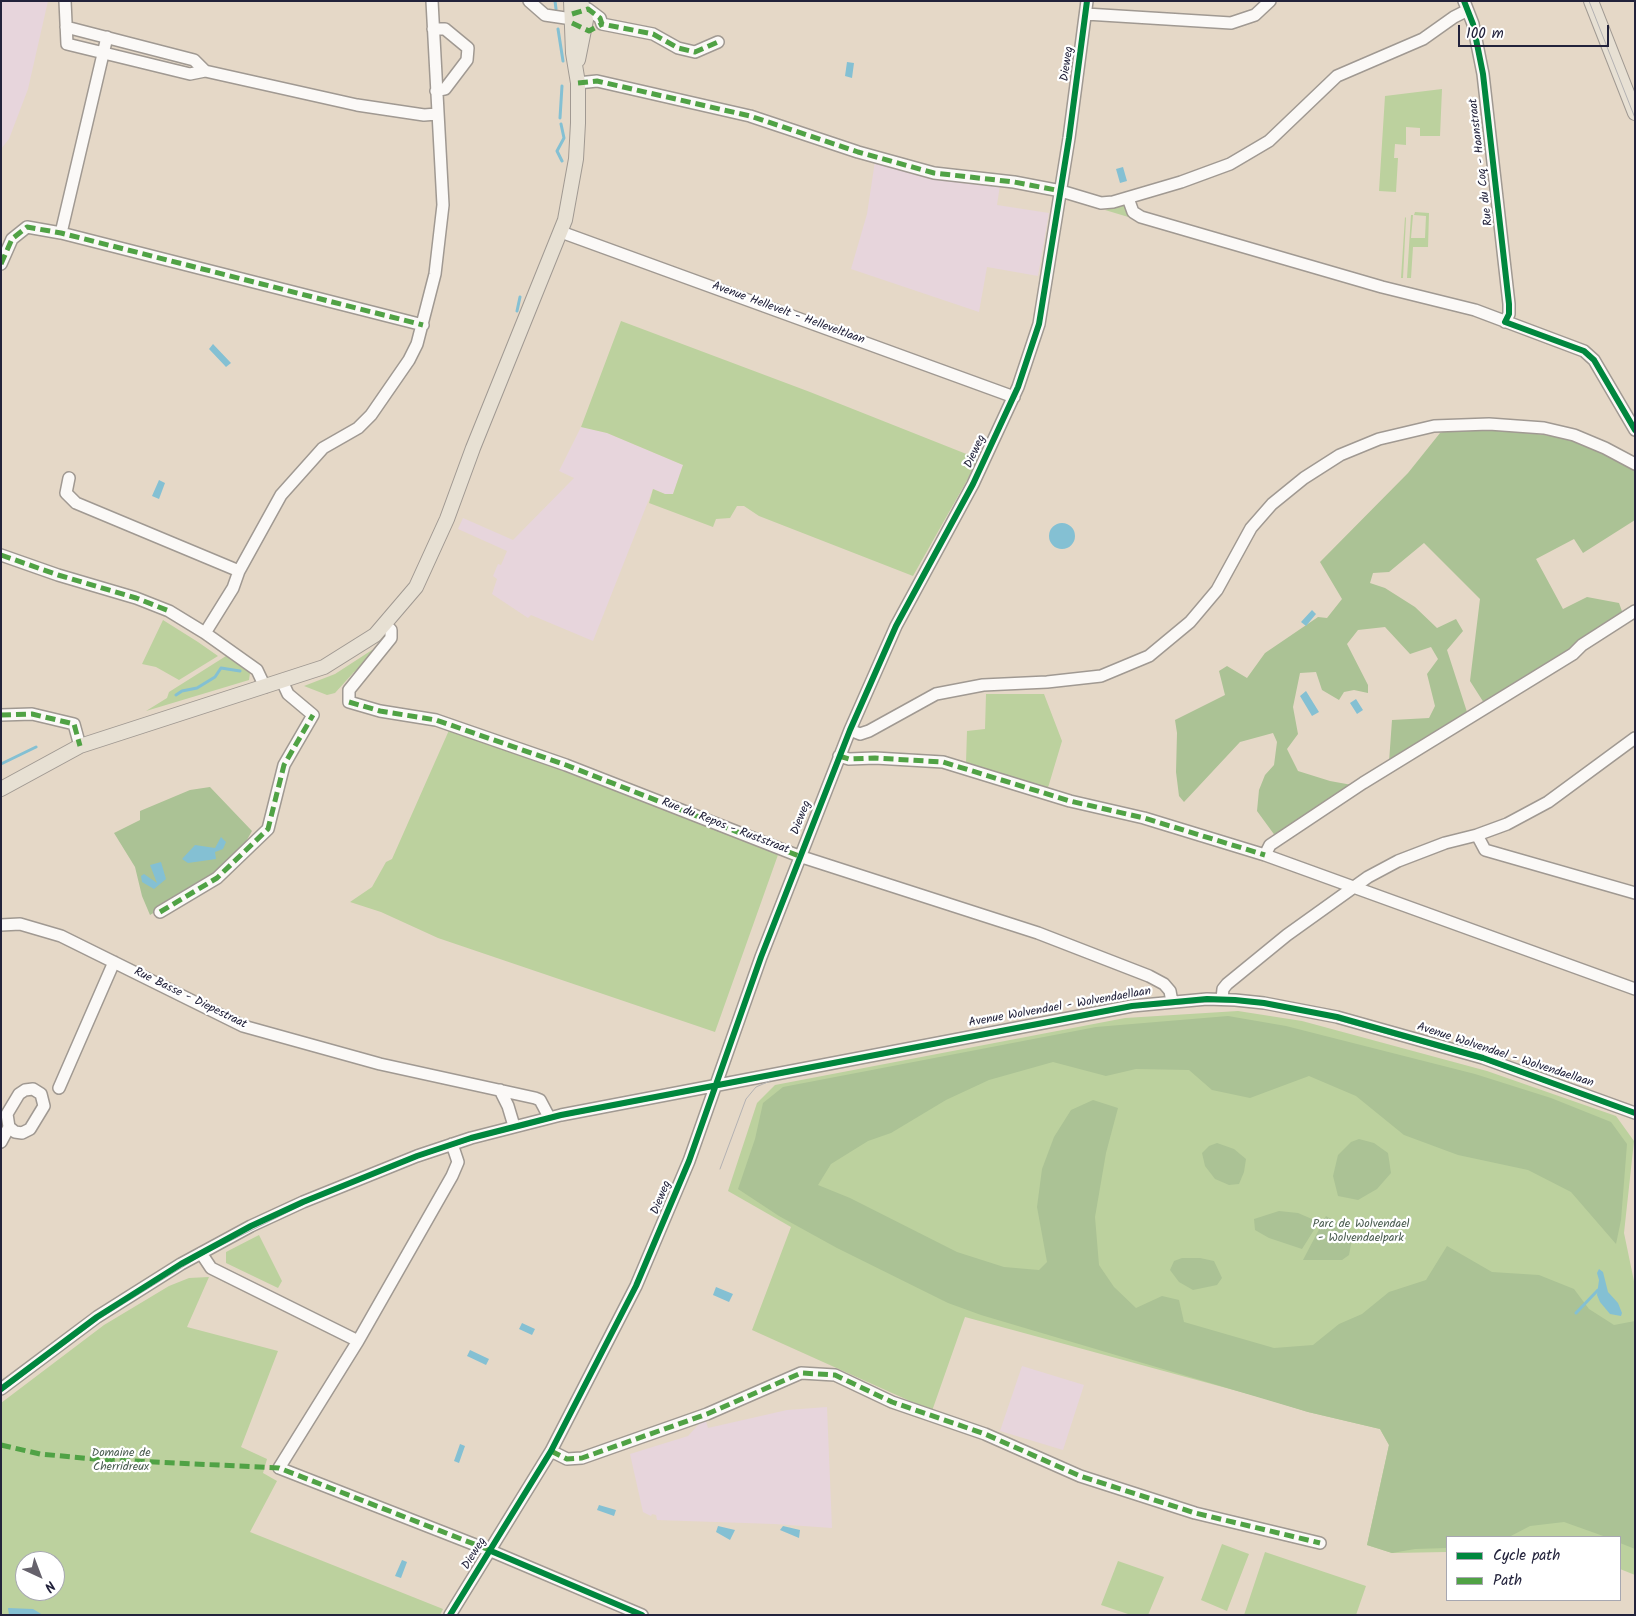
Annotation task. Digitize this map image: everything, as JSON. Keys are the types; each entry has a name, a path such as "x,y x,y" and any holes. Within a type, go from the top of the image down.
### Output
{"main road":[{"path":"1591,1 1635,112"},
{"path":"575,11 586,20 577,68"},
{"path":"1,789 80,746 265,687 337,661 386,625 416,587 447,519 473,448 561,232 570,200 576,159 578,83 573,53 575,11"}],"street":[{"path":"65,1 66,44 190,74 204,71 357,105 424,115 437,114"},
{"path":"205,633 233,588 239,571 281,495 323,448 358,428 371,415 408,360 423,325 435,274 444,205 437,114 432,1"},
{"path":"529,1 545,15 588,9 596,15 602,24 653,34 678,48 696,52 718,42"},
{"name":"Dieweg","path":"450,1615 551,1451 636,1286 689,1161 799,856 850,730 896,626 973,484 1014,397 1039,324 1061,191 1087,1"},
{"path":"1086,14 1231,23 1255,15 1270,1"},
{"path":"578,83 598,81 750,116 858,152 934,173 1014,182 1061,191 1101,202 1128,198 1208,173 1251,153 1270,141 1337,76 1423,38 1465,6"},
{"name":"Rue du Coq - Haanstraat","path":"1465,6 1472,24 1483,74 1509,304 1509,314 1505,322"},
{"path":"585,31 593,31 602,24"},
{"path":"66,27 194,60 204,71"},
{"path":"433,29 445,30 468,48 467,60 445,88 436,91"},
{"path":"61,233 107,37"},
{"path":"1128,198 1134,212 1141,216 1373,284 1475,310 1584,351 1594,360 1633,426"},
{"path":"1,264 12,239 27,227 61,233 423,325"},
{"name":"Avenue Hellevelt - Helleveltlaan","path":"561,232 1014,397"},
{"path":"850,730 860,734 870,731 936,694 983,685 1048,682 1101,676 1149,656 1190,622 1217,590 1251,528 1272,504 1304,478 1340,455 1379,439 1434,426 1489,424 1544,428 1574,434 1635,464"},
{"path":"69,478 66,493 76,503 239,571"},
{"path":"1,555 58,575 136,598 169,611 205,633 257,670 265,687"},
{"path":"1265,855 1270,845 1357,789 1363,783 1565,659 1582,645 1635,611"},
{"name":"Rue du Repos - Ruststraat","path":"386,625 391,630 392,638 349,690 349,702 380,711 436,720 566,765 799,856 1038,933 1140,972 1164,984 1170,991 1172,1002"},
{"path":"160,912 218,878 268,830 284,765 313,715 288,694 282,681"},
{"path":"1,715 32,714 74,724 80,746"},
{"path":"1222,999 1223,989 1287,935 1353,888 1398,861 1446,843 1508,824 1548,802 1635,738"},
{"path":"839,756 849,759 875,758 943,762 1070,801 1144,818 1265,855 1635,990"},
{"path":"1477,835 1485,850 1635,893"},
{"name":"Rue Basse - Diepestraat","path":"1,925 20,924 61,936 244,1026 380,1064 540,1100 549,1117"},
{"path":"59,1088 114,962"},
{"path":"1235,1000 1236,978"},
{"name":"Avenue Wolvendael - Wolvendaellaan","path":"1,1389 98,1317 201,1253 251,1226 322,1193 452,1144 549,1117 1132,1006 1222,999 1309,1011 1424,1040 1551,1081 1635,1113"},
{"path":"500,1090 514,1126"},
{"path":"1,1142 9,1128"},
{"path":"452,1144 458,1162 457,1168 358,1341 278,1468 491,1551 642,1615"},
{"path":"201,1253 211,1268 358,1341"},
{"path":"551,1451 567,1459 582,1458 707,1414 801,1373 836,1374 892,1402 985,1434 1080,1476 1196,1513 1320,1543"}],"shaded area":[{"path":"1,1 48,1 28,89 9,139 1,149"},
{"path":"875,161 1000,185 997,205 1049,213 1038,276 987,267 979,312 851,269 867,214"},
{"path":"581,427 607,433 683,465 673,494 665,494 653,489 593,641 531,615 528,618 492,594 497,579 493,576 498,564 501,565 507,551 458,529 463,518 513,540 574,478 559,471"},
{"path":"1022,1366 1084,1385 1063,1450 1000,1431"},
{"path":"827,1407 832,1528 657,1520 656,1515 652,1514 651,1516 643,1512 630,1454 688,1436 700,1423 706,1421 708,1428 787,1410"}],"green space":[{"path":"1442,89 1440,136 1420,136 1420,128 1406,127 1406,145 1395,144 1394,158 1398,158 1396,192 1379,191 1385,96"},
{"path":"1122,205 1126,207 1135,219 1105,210"},
{"path":"1415,212 1429,213 1428,247 1413,247 1411,278 1407,278 1411,215 1413,215 1411,238 1425,238 1426,216 1414,215"},
{"path":"1405,217 1403,278 1401,278"},
{"path":"621,321 810,392 979,459 913,576 759,516 744,506 737,506 730,518 716,519 713,527 649,503 653,489 665,494 673,494 683,465 607,433 581,427"},
{"path":"1455,428 1506,429 1576,440 1606,453 1635,470 1635,520 1583,553 1574,539 1536,559 1563,609 1587,597 1619,603 1623,614 1574,644 1567,653 1484,703 1470,681 1480,599 1424,543 1389,572 1373,573 1370,583 1385,588 1415,607 1437,628 1456,619 1463,631 1447,650 1467,712 1389,762 1392,720 1429,718 1435,706 1427,674 1438,659 1431,647 1410,654 1385,627 1358,630 1347,644 1368,685 1368,693 1354,690 1344,692 1339,700 1322,690 1316,672 1300,673 1293,707 1298,734 1287,749 1298,771 1330,781 1352,785 1276,837 1257,811 1259,790 1265,775 1274,765 1277,742 1273,733 1240,742 1184,802 1179,796 1176,772 1177,733 1175,720 1225,695 1219,671 1227,666 1247,678 1265,653 1318,617 1327,618 1342,599 1320,562 1408,473 1440,433"},
{"path":"163,620 218,656 179,680 156,667 142,664"},
{"path":"374,650 357,671 335,693 327,695 304,686 335,674"},
{"path":"226,656 250,673 249,680 146,711 167,698 169,692"},
{"path":"986,694 1044,694 1062,741 1047,791 966,763 967,731 985,729"},
{"path":"450,728 779,852 715,1032 438,938 381,912 350,902 372,887 386,862 392,859"},
{"path":"210,787 252,831 240,852 209,880 150,915 142,896 135,867 114,833 140,820 140,811 190,790"},
{"name":"Parc de Wolvendael - Wolvendaelpark","path":"1238,1011 1302,1021 1487,1071 1616,1116 1634,1141 1624,1233 1635,1286 1635,1575 1621,1569 1621,1536 1446,1536 1446,1552 1392,1553 1367,1545 1389,1445 1380,1429 1308,1412 965,1317 932,1411 752,1330 791,1227 728,1191 757,1103 775,1085 1125,1018"},
{"path":"1228,1016 1286,1026 1475,1074 1551,1098 1611,1122 1627,1144 1621,1220 1616,1244 1571,1192 1528,1170 1458,1155 1404,1135 1356,1096 1309,1076 1250,1098 1212,1090 1189,1070 1136,1069 1106,1076 1053,1062 989,1080 946,1100 891,1133 868,1141 831,1164 818,1185 850,1198 957,1252 1004,1267 1039,1270 1047,1262 1037,1207 1042,1169 1054,1137 1071,1110 1093,1100 1118,1108 1106,1153 1095,1217 1099,1265 1114,1287 1136,1308 1162,1296 1179,1300 1184,1322 1274,1348 1313,1345 1339,1324 1362,1314 1389,1292 1426,1280 1447,1246 1492,1272 1539,1275 1574,1289 1589,1309 1614,1325 1635,1321 1635,1549 1621,1543 1621,1536 1603,1536 1564,1522 1530,1526 1511,1536 1446,1536 1446,1548 1415,1549 1392,1553 1367,1545 1389,1445 1380,1429 1308,1412 981,1315 948,1303 837,1248 779,1216 738,1189 755,1139 763,1103 783,1087 1096,1027"},
{"path":"1359,1139 1374,1143 1388,1153 1391,1173 1377,1189 1358,1200 1338,1196 1333,1176 1338,1155 1351,1142"},
{"path":"1217,1143 1234,1149 1246,1159 1244,1172 1239,1184 1229,1185 1215,1179 1205,1166 1202,1153 1209,1146"},
{"path":"1279,1211 1298,1213 1319,1222 1302,1249 1269,1238 1255,1230 1254,1219"},
{"path":"1326,1216 1350,1230 1352,1239 1349,1255 1342,1260 1303,1260"},
{"path":"259,1235 282,1281 278,1288 226,1263 226,1252"},
{"path":"1182,1258 1200,1258 1214,1261 1222,1278 1217,1285 1193,1290 1179,1282 1170,1270 1174,1261"},
{"name":"Domaine de Cherridreux","path":"209,1277 187,1327 278,1351 241,1447 267,1459 263,1473 277,1481 250,1532 443,1609 440,1615 1,1615 1,1403 104,1325 169,1286 189,1278"},
{"path":"1222,1544 1249,1554 1227,1611 1201,1600"},
{"path":"1265,1552 1366,1586 1356,1615 1244,1615"},
{"path":"1118,1561 1164,1577 1148,1615 1131,1615 1101,1605"}],"water":[{"path":"847,62 854,63 852,78 845,76"},
{"path":"1123,167 1127,181 1120,183 1116,169"},
{"path":"213,344 231,363 226,367 209,349"},
{"path":"159,480 165,483 159,499 152,496"},
{"path":"1062,523 1071,527 1075,536 1071,545 1062,549 1053,545 1049,536 1053,527"},
{"path":"1312,610 1316,614 1306,626 1301,622"},
{"path":"1306,691 1319,712 1312,716 1300,696"},
{"path":"1356,699 1363,710 1357,714 1350,703"},
{"path":"221,837 226,842 223,849 215,852 216,859 188,863 182,859 195,845 215,848"},
{"path":"161,862 166,879 154,889 142,882 141,876 144,874 157,883 150,865"},
{"path":"1599,1269 1603,1272 1608,1292 1618,1303 1622,1313 1621,1316 1610,1314 1600,1302 1597,1295 1599,1280 1597,1273"},
{"path":"716,1287 733,1294 729,1302 713,1295"},
{"path":"522,1323 535,1329 532,1335 519,1329"},
{"path":"470,1350 489,1359 486,1365 467,1356"},
{"path":"460,1444 465,1446 459,1463 454,1461"},
{"path":"599,1505 616,1510 614,1516 597,1510"},
{"path":"718,1526 735,1530 730,1540 716,1532"},
{"path":"783,1526 800,1530 799,1538 780,1530"},
{"path":"402,1560 407,1562 401,1578 395,1576"},
{"path":"8,1608 33,1609 43,1615 9,1615"}],"waterway":[{"path":"555,1 556,9"},
{"path":"558,29 563,61"},
{"path":"560,118 562,86"},
{"path":"561,124 564,138 557,151 562,161"},
{"path":"517,311 520,297"},
{"path":"176,695 182,691 197,688 215,677 221,668 240,671"},
{"path":"1,764 36,747"},
{"path":"1576,1313 1598,1290"}],"tram line":[{"path":"1589,1 1635,118"},
{"path":"1,1392 99,1319 202,1255 312,1200 417,1158 472,1140 562,1117 1133,1008 1207,1002 1235,1002 1264,1005 1323,1016 1482,1060 1635,1115"},
{"path":"720,1169 746,1099 756,1087 770,1081"}],"marked path":[{"path":"572,14 588,9 600,18 602,24 653,34 678,48 695,52 718,42"},
{"path":"572,23 589,31 602,24"},
{"path":"578,83 597,81 750,116 858,152 934,173 1014,182 1061,191"},
{"path":"1,264 12,239 27,227 61,233 423,325"},
{"path":"1,555 58,575 136,598 169,611"},
{"path":"349,702 380,711 436,720 566,765 799,856"},
{"path":"1,715 32,714 74,724 80,746"},
{"path":"160,912 217,878 268,829 284,765 313,715"},
{"path":"839,756 849,759 875,758 943,762 1070,801 1144,818 1265,855"},
{"path":"551,1451 567,1459 582,1458 707,1414 801,1373 835,1375 892,1402 985,1434 1080,1476 1195,1513 1320,1543"},
{"path":"1,1445 40,1454 94,1459 279,1468 492,1551"}],"cycle path":[{"path":"450,1615 551,1451 636,1286 689,1161 761,957 850,730 896,626 973,484 1018,387 1039,324 1069,138 1087,1"},
{"path":"1464,1 1473,24 1483,74 1509,304 1509,314 1505,322 1584,351 1594,360 1635,430"},
{"path":"1,1389 97,1317 181,1264 251,1226 303,1202 417,1156 471,1138 561,1115 1132,1006 1207,999 1235,1000 1264,1003 1337,1017 1483,1058 1635,1113"},
{"path":"491,1551 642,1615"}]}
